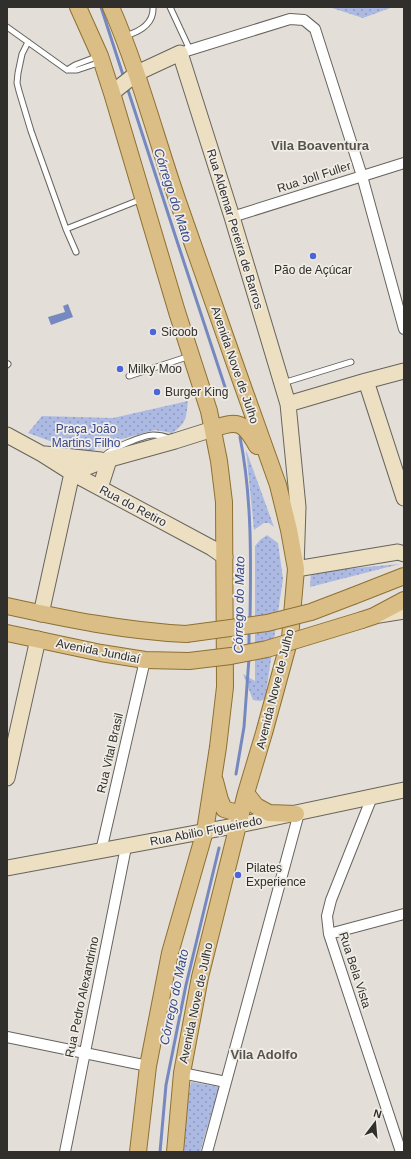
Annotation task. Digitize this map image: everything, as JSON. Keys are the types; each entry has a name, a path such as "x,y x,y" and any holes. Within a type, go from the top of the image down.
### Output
{"main road":[{"path":"78,7 101,59 117,89 143,199 209,411 219,461 224,502 225,687 214,773 205,831 170,953 148,1066 138,1152"},
{"name":"Avenida Nove de Julho","path":"111,7 124,36 177,199 278,485 289,530 296,569 290,638 246,793 200,977 182,1073 175,1152"},
{"path":"212,428 232,423 242,426 248,431 278,485"},
{"path":"7,606 106,626 153,632 186,634 267,623 311,612 404,576"},
{"name":"Avenida Jundiaí","path":"7,633 101,653 144,660 189,661 231,656 267,649 368,618 404,600"},
{"path":"214,773 220,800 224,809 234,812 242,810"},
{"path":"246,793 256,806 268,813 297,813"}],"street":[{"path":"117,89 136,74 185,52 290,19 304,20 315,29 362,176 404,329"},
{"name":"Rua Aldemar Pereira de Barros","path":"185,52 232,217 288,404 298,507 296,569"},
{"name":"Rua Joll Fuller","path":"232,217 404,163"},
{"path":"288,404 404,371"},
{"path":"366,381 404,498"},
{"path":"42,614 72,473 106,460 175,441 212,428"},
{"name":"Rua do Retiro","path":"7,435 42,454 72,473 212,548 225,557"},
{"name":"Rua do Retiro","path":"42,454 106,460"},
{"path":"100,488 106,460"},
{"path":"296,569 398,552 404,554"},
{"path":"368,618 404,611"},
{"path":"7,778 38,639"},
{"name":"Rua Vital Brasil","path":"101,851 144,660"},
{"name":"Rua Abilio Figueiredo","path":"7,868 238,825 404,790"},
{"name":"Rua Bela Vista","path":"372,797 331,900 327,916 329,934 400,1152"},
{"path":"207,1152 297,813"},
{"name":"Rua Pedro Alexandrino","path":"65,1152 126,847"},
{"path":"329,934 404,914"},
{"path":"7,1037 148,1066"},
{"path":"182,1073 226,1082"}],"lane":[{"path":"124,36 132,34 149,24 154,14 153,7"},
{"path":"170,7 185,52"},
{"path":"7,27 66,70 75,65 101,59"},
{"path":"28,42 22,54 18,73 18,83 31,132 66,229 76,252"},
{"path":"66,229 143,199"},
{"path":"129,376 191,356"},
{"path":"282,383 351,362"}],"green space":[{"path":"329,7 393,7 363,18"},
{"name":"Praça João Martins Filho","path":"188,401 185,420 181,426 172,433 155,430 103,444 90,453 83,453 28,433 42,416 113,418"},
{"path":"246,450 274,527 269,523 264,523 254,530"},
{"path":"267,535 278,543 283,579 265,699 260,701 253,700 243,674 255,681 255,546"},
{"path":"400,564 310,587 311,572"},
{"path":"191,1082 219,1087 200,1152 180,1152"}],"shaded area":[{"path":"68,304 73,317 51,325 48,317 65,312 63,306"}],"waterway":[{"name":"Córrego do Mato","path":"101,7 124,78"},
{"name":"Córrego do Mato","path":"127,87 226,390"},
{"name":"Córrego do Mato","path":"240,437 249,506 250,621"},
{"name":"Córrego do Mato","path":"249,630 249,647"},
{"name":"Córrego do Mato","path":"236,774 244,727 249,658"},
{"name":"Córrego do Mato","path":"160,1152 166,1085 186,985 219,848"}],"place":[{"name":"Pão de Açúcar","path":"313,256"},
{"name":"Sicoob","path":"153,332"},
{"name":"Milky Moo","path":"120,369"},
{"name":"Burger King","path":"157,392"},
{"name":"Pilates Experience","path":"238,875"}],"district":[{"name":"Vila Boaventura","path":"320,145"},
{"name":"Vila Adolfo","path":"264,1054"}]}
